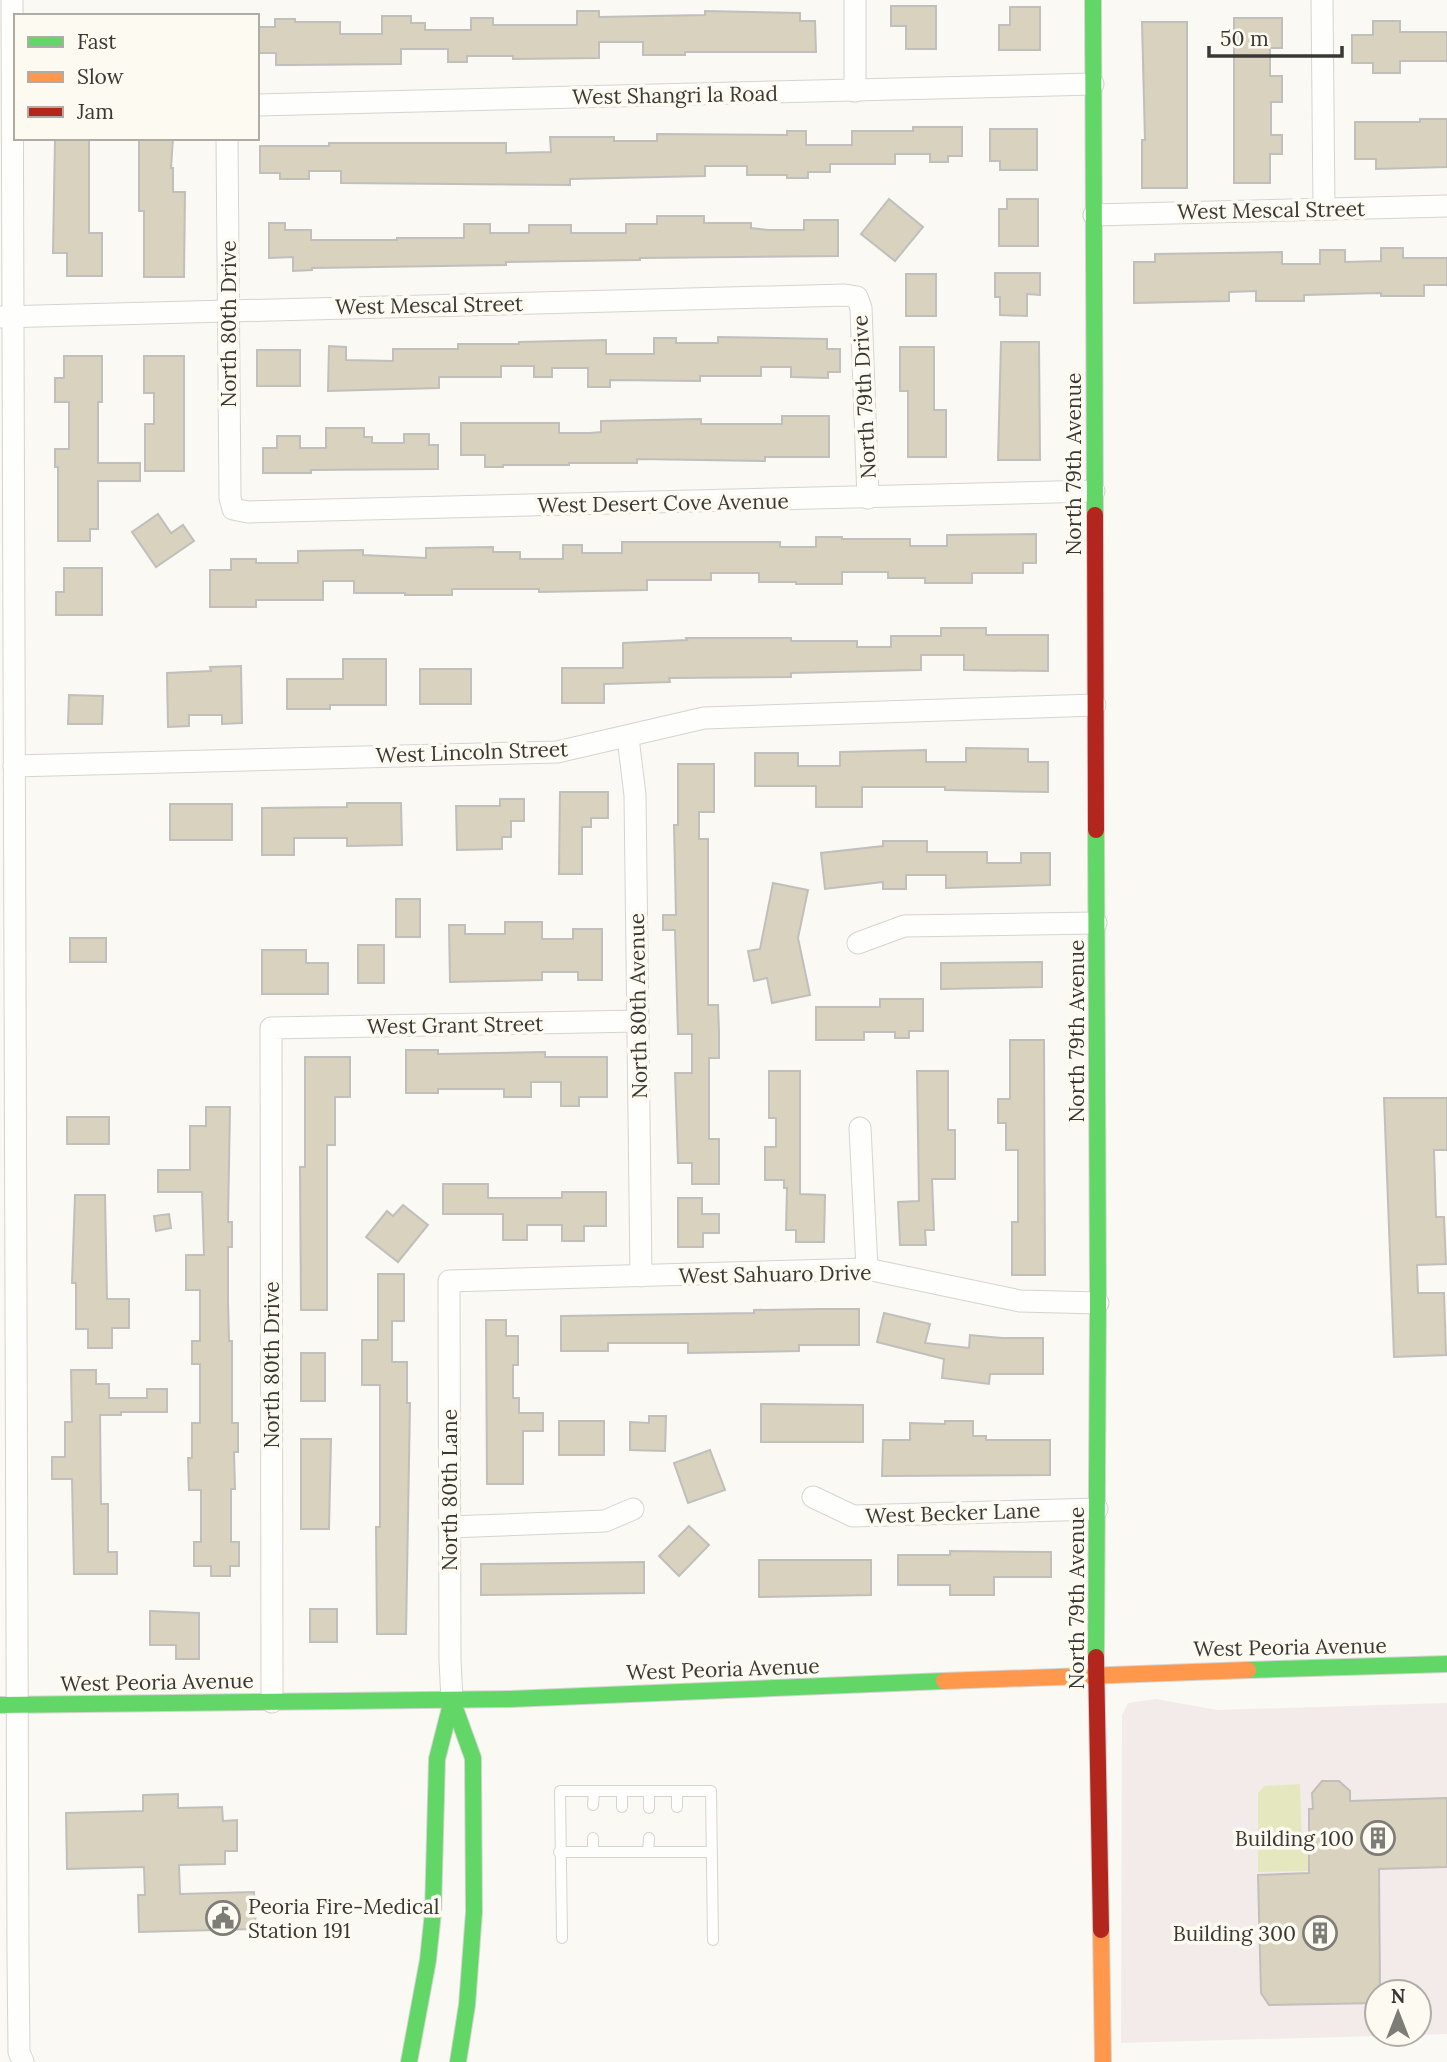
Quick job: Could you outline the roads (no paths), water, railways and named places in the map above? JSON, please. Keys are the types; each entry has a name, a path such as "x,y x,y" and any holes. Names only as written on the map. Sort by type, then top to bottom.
{"main road":[{"name":"North 79th Avenue","path":"1093,0 1098,1303 1096,1674 1102,2062"},
{"name":"West Peoria Avenue","path":"8,1705 452,1700 1096,1674 1447,1664"},
{"path":"409,2062 428,1961 433,1912 437,1759 452,1700"},
{"path":"452,1700 473,1758 474,1800 475,1884 472,1952 458,2062"}],"street":[{"path":"12,0 6,317 14,766 8,1705 19,2052 23,2062"},
{"path":"855,0 855,90"},
{"path":"1322,0 1324,209"},
{"name":"West Shangri la Road","path":"259,104 1093,84"},
{"name":"North 80th Drive","path":"227,140 230,498 233,509"},
{"name":"West Mescal Street","path":"1094,215 1447,206"},
{"name":"West Mescal Street","path":"6,317 845,295 857,298"},
{"name":"North 79th Drive","path":"857,298 861,308 868,498"},
{"name":"West Desert Cove Avenue","path":"233,509 248,512 1094,491"},
{"name":"West Lincoln Street","path":"14,766 557,752 704,719 1095,705"},
{"name":"North 80th Avenue","path":"628,738 635,795 641,1276"},
{"path":"858,943 904,926 1096,923"},
{"name":"West Grant Street","path":"271,1028 638,1021"},
{"name":"North 80th Drive","path":"271,1028 272,1702"},
{"path":"860,1128 867,1269"},
{"name":"West Sahuaro Drive","path":"449,1281 867,1269 1020,1301 1098,1303"},
{"name":"North 80th Lane","path":"449,1281 452,1700"},
{"name":"West Becker Lane","path":"813,1497 853,1516 1097,1509"},
{"path":"449,1527 605,1521 633,1509"}],"lane":[{"path":"562,1938 560,1791 711,1791 713,1940"},
{"path":"593,1805 594,1791"},
{"path":"622,1791 622,1807"},
{"path":"649,1791 649,1808"},
{"path":"677,1791 677,1807"},
{"path":"593,1838 593,1852"},
{"path":"648,1852 649,1838"},
{"path":"676,1838 676,1852"},
{"path":"622,1839 622,1852"},
{"path":"559,1852 711,1852"}],"place":[{"name":"Building 100","path":"1378,1838"},
{"name":"Peoria Fire-Medical Station 191","path":"223,1918"},
{"name":"Building 300","path":"1320,1933"}]}
